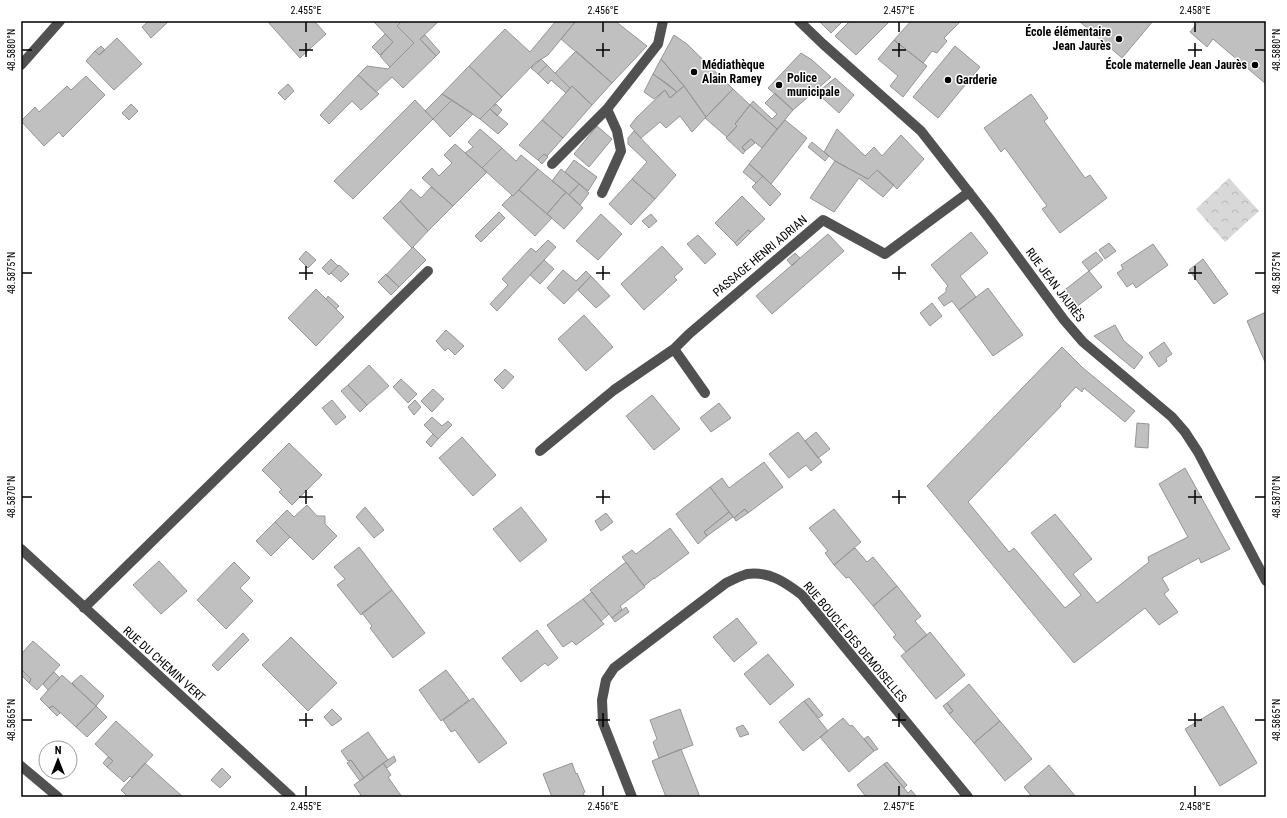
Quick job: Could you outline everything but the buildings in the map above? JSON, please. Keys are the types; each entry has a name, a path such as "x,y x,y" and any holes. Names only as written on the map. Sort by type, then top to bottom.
{"street":[{"path":"21,65 60,21"},
{"path":"552,164 607,109 658,44 663,21"},
{"name":"RUE JEAN JAURÈS","path":"799,21 822,44 921,131 969,192 1064,320 1083,342 1172,417 1185,432 1198,452 1266,581"},
{"path":"602,193 621,151 617,131 607,109"},
{"name":"PASSAGE HENRI ADRIAN","path":"540,451 614,390 674,349 689,334 823,220 885,254 969,192"},
{"path":"84,608 428,271"},
{"path":"674,349 706,393"},
{"name":"RUE DU CHEMIN VERT","path":"21,549 292,797"},
{"name":"RUE BOUCLE DES DEMOISELLES","path":"632,797 603,723 602,700 606,680 614,668 726,582 746,574 767,574 784,581 802,595 968,797"},
{"path":"21,766 58,797"}],"green space":[{"path":"1229,178 1259,211 1225,242 1196,209"}],"place":[{"name":"École élémentaire Jean Jaurès","path":"1119,39"},
{"name":"École maternelle Jean Jaurès","path":"1255,65"},
{"name":"Médiathèque Alain Ramey","path":"694,72"},
{"name":"Garderie","path":"948,80"},
{"name":"Police municipale","path":"779,85"}]}
